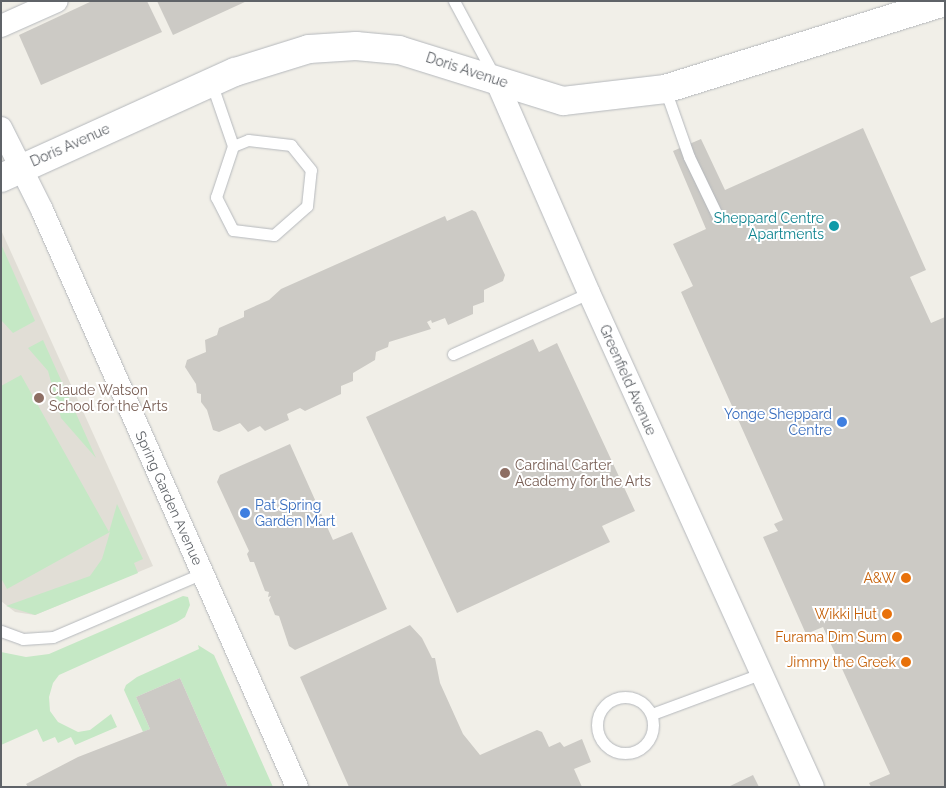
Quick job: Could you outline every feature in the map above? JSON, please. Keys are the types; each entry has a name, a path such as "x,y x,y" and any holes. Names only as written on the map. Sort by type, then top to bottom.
{"street":[{"path":"1,26 57,1"},
{"name":"Doris Avenue","path":"11,173 211,82 276,57 344,46 406,51 563,101 666,89 945,2"},
{"name":"Greenfield Avenue","path":"496,80 589,293 760,674 813,787"},
{"name":"Spring Garden Avenue","path":"1,128 11,173 203,573 297,787"}],"lane":[{"path":"454,1 496,80"},
{"path":"211,82 233,146 216,197 233,230 274,235 307,206 311,170 291,145 248,140 233,146"},
{"path":"666,89 690,157 718,218"},
{"path":"452,354 589,293"},
{"path":"1,631 23,639 52,637 203,573"},
{"path":"652,714 760,674"},
{"path":"626,696 642,701 652,714 654,730 646,745 633,754 616,753 602,744 596,729 599,712 610,700 626,696"}],"shaded area":[{"name":"Claude Watson School for the Arts","path":"1,230 153,566 35,615 15,612 1,601"}],"green space":[{"path":"1,244 35,321 13,333 1,320"},
{"path":"43,340 96,458 61,418 48,371 28,348"},
{"path":"21,375 109,532 117,504 143,559 134,563 138,573 35,615 6,606 90,576 102,559 110,532 7,589 1,578 1,386"},
{"path":"183,596 188,597 190,605 185,617 59,675 53,683 49,697 50,711 58,722 78,732 90,730 111,714 117,727 75,745 71,737 58,743 55,737 43,742 37,729 1,745 1,652 26,657 49,654"},
{"path":"198,645 214,655 273,787 228,787 180,678 136,697 150,729 143,732 124,690 126,685 137,677 199,649"}],"building":[{"path":"92,1 147,1 162,32 41,85 19,35"},
{"path":"157,1 247,1 173,35"},
{"name":"Yonge Sheppard Centre","path":"863,128 926,270 910,277 931,323 945,317 945,787 871,787 869,783 890,774 823,627 806,634 763,537 778,531 774,524 783,520 681,292 693,286 673,244 706,229 673,151 701,139 725,190"},
{"path":"472,210 476,212 505,275 503,281 484,290 484,302 473,306 473,314 448,325 445,318 432,323 431,320 427,322 431,329 389,342 388,347 376,352 375,360 353,373 353,381 341,386 341,394 305,411 300,408 287,414 289,420 265,431 260,426 248,432 240,423 219,432 213,430 207,410 201,402 201,394 197,393 196,384 185,367 187,360 206,352 205,340 217,335 219,328 244,317 244,311 269,300 281,289 445,216 447,221"},
{"name":"Cardinal Carter Academy for the Arts","path":"533,339 539,352 557,343 635,511 602,526 610,542 457,613 366,417"},
{"path":"290,444 333,540 352,532 387,609 295,650 289,646 279,616 275,615 269,600 271,596 268,597 269,592 265,591 254,562 250,562 247,554 249,551 217,482 220,475"},
{"path":"410,625 422,638 432,658 435,658 440,683 463,734 480,755 537,730 542,732 549,747 560,742 564,747 582,739 591,762 574,769 582,787 349,787 300,677"},
{"path":"180,678 228,787 28,787 26,784 78,757 150,729 136,697"},
{"path":"753,775 759,787 728,787"}],"place":[{"name":"Sheppard Centre Apartments","path":"834,226"},
{"name":"Claude Watson School for the Arts","path":"39,398"},
{"name":"Yonge Sheppard Centre","path":"842,422"},
{"name":"Cardinal Carter Academy for the Arts","path":"505,473"},
{"name":"Pat Spring Garden Mart","path":"245,513"},
{"name":"A&W","path":"906,578"},
{"name":"Wikki Hut","path":"887,614"},
{"name":"Furama Dim Sum","path":"897,637"},
{"name":"Jimmy the Greek","path":"906,662"}]}
